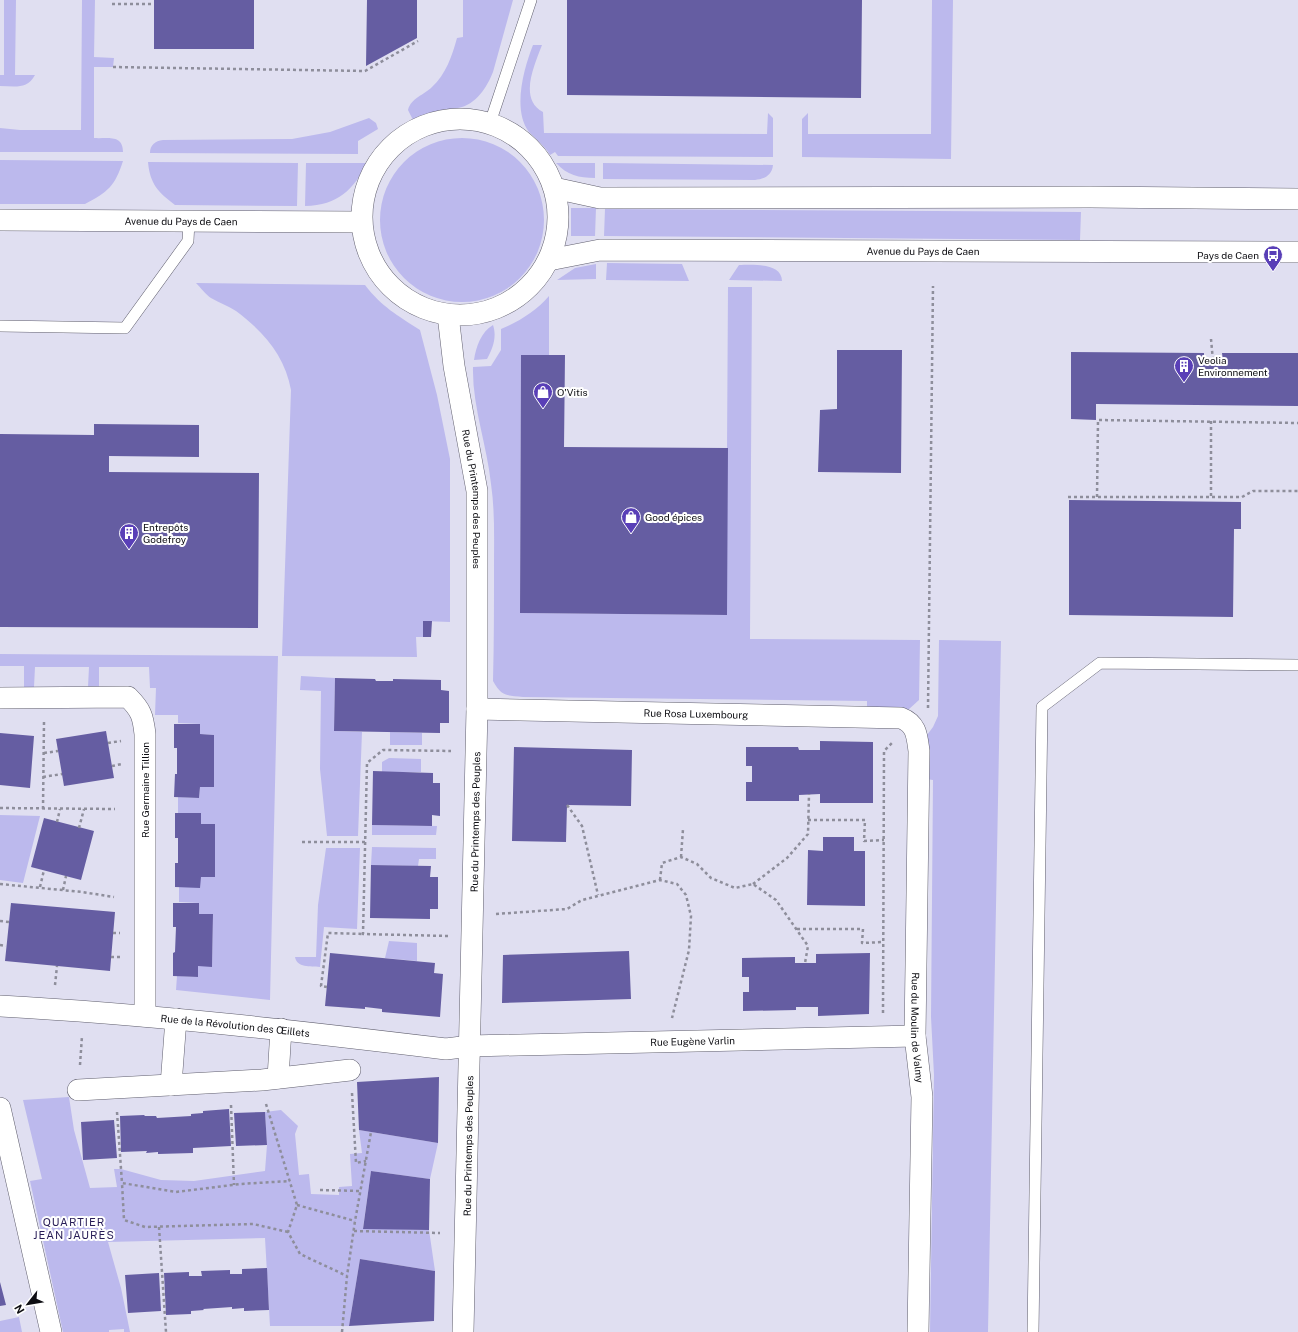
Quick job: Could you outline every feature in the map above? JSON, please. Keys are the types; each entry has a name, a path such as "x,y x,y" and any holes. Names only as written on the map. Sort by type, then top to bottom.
{"street":[{"path":"460,119 490,123 517,137 539,159 554,188 558,225 549,260 540,275 528,288 505,305 477,314 448,315 421,308 398,294 379,273 370,257 364,240 361,222 365,188 381,158 403,137 430,123 460,119"},
{"path":"554,188 600,198 1090,197 1298,200"},
{"name":"Avenue du Pays de Caen","path":"0,220 361,222"},
{"name":"Avenue du Pays de Caen","path":"549,260 600,250 1298,252"},
{"name":"Rue du Printemps des Peuples","path":"448,315 454,366 477,491 477,709 463,1332"},
{"name":"Rue Germaine Tillion","path":"0,698 128,698 136,706 143,718 145,734 145,1016"},
{"name":"Rue Rosa Luxembourg","path":"477,709 901,718 908,720 911,724"},
{"name":"Rue du Moulin de Valmy","path":"911,724 917,732 919,751 915,1036 922,1097 918,1332"},
{"name":"Rue de la Révolution des Œillets","path":"0,1006 145,1016 281,1029 446,1048 470,1046"},
{"path":"171,1085 176,1019"},
{"path":"270,1079 281,1029"},
{"name":"Rue Eugène Varlin","path":"470,1046 915,1036"},
{"path":"78,1090 230,1082 350,1070"},
{"path":"1,1117 51,1332"}],"lane":[{"path":"490,123 531,0"},
{"path":"0,326 125,328 188,241 189,221"},
{"path":"1033,1332 1042,707 1100,663 1298,665"}],"path":[{"path":"112,4 154,4"},
{"path":"114,67 365,71 418,41"},
{"path":"882,1037 884,751 928,709 933,286"},
{"path":"1211,339 1213,361"},
{"path":"1097,497 1098,420 1298,422"},
{"path":"1211,422 1211,497"},
{"path":"1068,497 1242,497 1253,491 1298,490"},
{"path":"43,809 44,698"},
{"path":"363,934 367,763 383,750 445,750 476,753"},
{"path":"44,753 58,751"},
{"path":"44,777 62,774"},
{"path":"660,880 662,863 681,857 697,864 712,878 735,888 753,884 787,858 808,834 809,794"},
{"path":"567,805 582,826 598,895"},
{"path":"0,808 116,809"},
{"path":"57,822 60,809"},
{"path":"79,828 84,809"},
{"path":"808,820 865,820 864,840 884,840"},
{"path":"681,857 683,829"},
{"path":"302,842 365,842"},
{"path":"40,888 44,870"},
{"path":"63,890 66,876"},
{"path":"496,914 567,910 582,900 660,880 677,884 686,894 691,916 689,950 670,1024"},
{"path":"0,884 114,897"},
{"path":"753,884 776,900 797,929 808,946 806,963"},
{"path":"0,921 8,922"},
{"path":"797,929 863,930 862,943 883,942"},
{"path":"327,987 321,986 328,933 449,936"},
{"path":"0,945 6,946"},
{"path":"55,986 57,966"},
{"path":"78,1090 83,1031"},
{"path":"350,1070 356,1162 366,1161"},
{"path":"270,1079 261,1088 297,1205 288,1232 300,1254 347,1276"},
{"path":"230,1082 234,1185"},
{"path":"114,1088 124,1220 145,1227 253,1224 288,1232"},
{"path":"342,1332 347,1276 371,1132"},
{"path":"122,1183 176,1192 234,1185 290,1181"},
{"path":"320,1190 361,1191"},
{"path":"297,1205 355,1221"},
{"path":"159,1227 166,1332"},
{"path":"354,1231 441,1233"}],"shaded area":[{"path":"4,0 16,0 15,75 35,75 28,83 20,86 0,86 0,75 4,75"},
{"path":"82,0 95,0 94,57 114,58 113,67 94,67 94,138 109,138 117,140 122,146 123,152 0,152 0,128 20,130 81,130"},
{"path":"463,0 513,0 493,72 488,84 470,103 458,108 431,113 414,122 408,110 412,102 429,90 437,82 448,64 457,38 463,37"},
{"path":"932,0 953,0 951,159 802,157 802,119 808,113 808,134 931,134"},
{"path":"533,45 542,45 530,81 530,90 531,99 535,106 543,112 544,133 767,134 768,113 773,118 773,157 558,156 555,152 550,155 529,132 524,123 521,112 520,101 523,77"},
{"path":"369,118 376,123 378,129 358,141 358,154 150,153 154,144 163,140 292,139 330,132"},
{"path":"454,138 470,138 493,144 508,152 520,162 530,174 541,196 544,220 541,244 530,266 520,278 508,288 486,299 470,302 454,302 438,299 416,288 404,278 394,266 383,244 380,228 380,212 383,196 394,174 404,162 416,152 438,141"},
{"path":"0,160 123,161 117,177 110,187 100,196 85,204 0,204"},
{"path":"148,162 298,163 297,206 175,205 156,187 149,170"},
{"path":"306,163 368,163 350,188 336,199 327,203 305,206"},
{"path":"556,163 595,163 595,178 574,175 564,170"},
{"path":"603,163 773,165 770,174 762,179 755,180 603,179"},
{"path":"571,208 596,208 595,236 571,236"},
{"path":"605,209 1081,212 1080,240 604,236"},
{"path":"607,263 682,264 689,281 606,280"},
{"path":"596,264 596,279 557,280 575,268"},
{"path":"739,265 758,265 772,268 777,270 781,275 782,281 729,280"},
{"path":"196,283 365,285 384,305 420,330 437,395 450,459 450,622 423,621 423,637 416,637 417,657 282,656 291,390 284,366 264,336 256,327 236,311 209,297"},
{"path":"728,287 752,287 750,639 920,640 919,700 908,710 867,708 867,701 523,697 502,693 493,681 493,504 489,469 477,411 473,382 473,367 491,366 501,350 501,329 515,323 527,315 549,296 549,355 521,356 520,613 726,615"},
{"path":"493,325 495,334 494,342 487,359 474,360 476,350 482,336"},
{"path":"939,640 1001,641 988,1332 930,1332 934,1075 931,1017 933,780 926,779 927,735 938,716"},
{"path":"0,654 278,656 270,1000 176,990 177,976 198,977 198,966 212,966 213,914 199,914 199,903 179,902 179,887 201,824 201,814 178,813 178,797 199,798 200,787 214,787 214,735 200,734 200,724 178,723 178,715 155,715 156,688 150,688 149,667 99,667 99,687 88,687 89,667 35,667 34,687 24,687 24,666 0,666"},
{"path":"301,676 335,678 334,731 362,732 358,836 327,836 320,769 321,691 300,690"},
{"path":"390,732 422,733 422,745 390,745"},
{"path":"389,758 421,759 421,772 382,772 382,762"},
{"path":"0,815 40,816 23,883 0,880"},
{"path":"372,825 437,826 436,835 372,835"},
{"path":"372,847 436,848 436,859 419,859 418,866 371,865"},
{"path":"326,848 360,848 357,929 324,927 320,967 304,966 296,961 295,957 316,957 318,905"},
{"path":"389,941 417,943 417,961 385,958"},
{"path":"69,1097 74,1130 90,1188 117,1187 114,1169 121,1169 161,1180 194,1181 265,1171 267,1145 265,1112 281,1110 298,1126 295,1134 299,1175 309,1174 311,1194 339,1195 339,1187 352,1186 350,1154 362,1153 359,1130 438,1143 430,1179 371,1171 363,1228 429,1230 435,1271 360,1259 349,1326 270,1326 265,1238 108,1242 121,1288 130,1332 124,1332 124,1329 109,1330 109,1332 63,1332 30,1181 42,1179 23,1100"},
{"path":"19,1317 22,1332 0,1332 0,1321"}],"building":[{"path":"154,0 254,0 254,49 154,49"},
{"path":"367,0 417,0 417,38 366,66"},
{"path":"567,0 862,0 861,98 567,95"},
{"path":"837,350 902,350 901,473 818,472 820,410 837,409"},
{"name":"Veolia Environnement","path":"1071,352 1204,353 1204,361 1223,361 1222,353 1298,353 1298,406 1096,404 1096,420 1071,419"},
{"path":"521,355 565,355 564,447 728,448 727,615 520,613"},
{"name":"Entrepôts Godefroy","path":"94,424 199,425 199,457 109,456 109,472 259,473 258,628 0,627 0,434 94,435"},
{"path":"1069,500 1241,502 1241,529 1234,529 1233,617 1069,615"},
{"path":"423,621 432,621 431,637 423,637"},
{"path":"335,678 375,679 376,681 393,681 393,679 441,680 441,690 449,691 449,723 440,723 440,733 334,731"},
{"path":"174,724 200,724 200,734 214,735 214,787 200,787 199,798 174,797 175,774 177,774 177,748 174,748"},
{"path":"106,731 114,778 64,786 56,739"},
{"path":"0,733 34,736 30,788 0,785"},
{"path":"820,741 873,742 873,803 820,803 820,794 799,795 799,801 746,801 746,782 752,782 752,766 746,766 746,747 798,747 799,750 820,750"},
{"path":"514,747 632,750 631,806 567,805 566,842 512,841"},
{"path":"373,771 433,773 433,783 440,783 440,816 432,815 432,826 372,825"},
{"path":"175,813 201,813 201,824 215,824 215,877 201,877 200,888 175,887 175,863 178,863 178,838 175,838"},
{"path":"44,818 94,831 81,880 31,867"},
{"path":"823,837 854,837 854,851 865,851 865,906 807,905 808,850 823,851"},
{"path":"371,865 431,866 430,877 438,877 438,909 430,909 430,919 370,918"},
{"path":"11,903 115,912 110,971 5,961"},
{"path":"173,903 199,903 199,914 213,914 212,967 198,966 198,977 173,976 173,953 175,952 176,927 173,927"},
{"path":"629,951 631,999 502,1003 503,955"},
{"path":"330,953 435,963 434,973 443,974 440,1017 382,1012 382,1009 365,1007 365,1009 325,1006"},
{"path":"870,953 869,1014 818,1016 818,1007 796,1007 796,1010 743,1011 743,992 749,992 749,977 742,977 742,958 795,957 795,963 816,963 816,954"},
{"path":"439,1077 438,1143 359,1130 357,1082"},
{"path":"229,1109 231,1146 193,1148 193,1153 158,1154 158,1152 146,1153 147,1151 121,1152 120,1116 144,1115 156,1116 157,1118 191,1116 191,1114 203,1113 203,1111"},
{"path":"265,1112 267,1145 236,1146 234,1113"},
{"path":"114,1120 117,1158 83,1160 81,1122"},
{"path":"371,1171 430,1179 429,1230 363,1229"},
{"path":"360,1259 435,1271 434,1321 349,1326"},
{"path":"267,1268 269,1310 244,1311 244,1308 232,1309 232,1307 191,1311 191,1314 166,1315 164,1273 189,1272 189,1276 202,1276 201,1271 230,1270 230,1274 242,1274 242,1269"},
{"path":"159,1273 161,1311 128,1313 125,1275"},
{"path":"0,1282 6,1305 0,1306"}],"place":[{"name":"Pays de Caen","path":"1273,272"},
{"name":"Veolia Environnement","path":"1184,383"},
{"name":"O'Vitis","path":"543,409"},
{"name":"Good épices","path":"631,534"},
{"name":"Entrepôts Godefroy","path":"129,550"}],"district":[{"name":"QUARTIER JEAN JAURÈS","path":"74,1228"}]}
